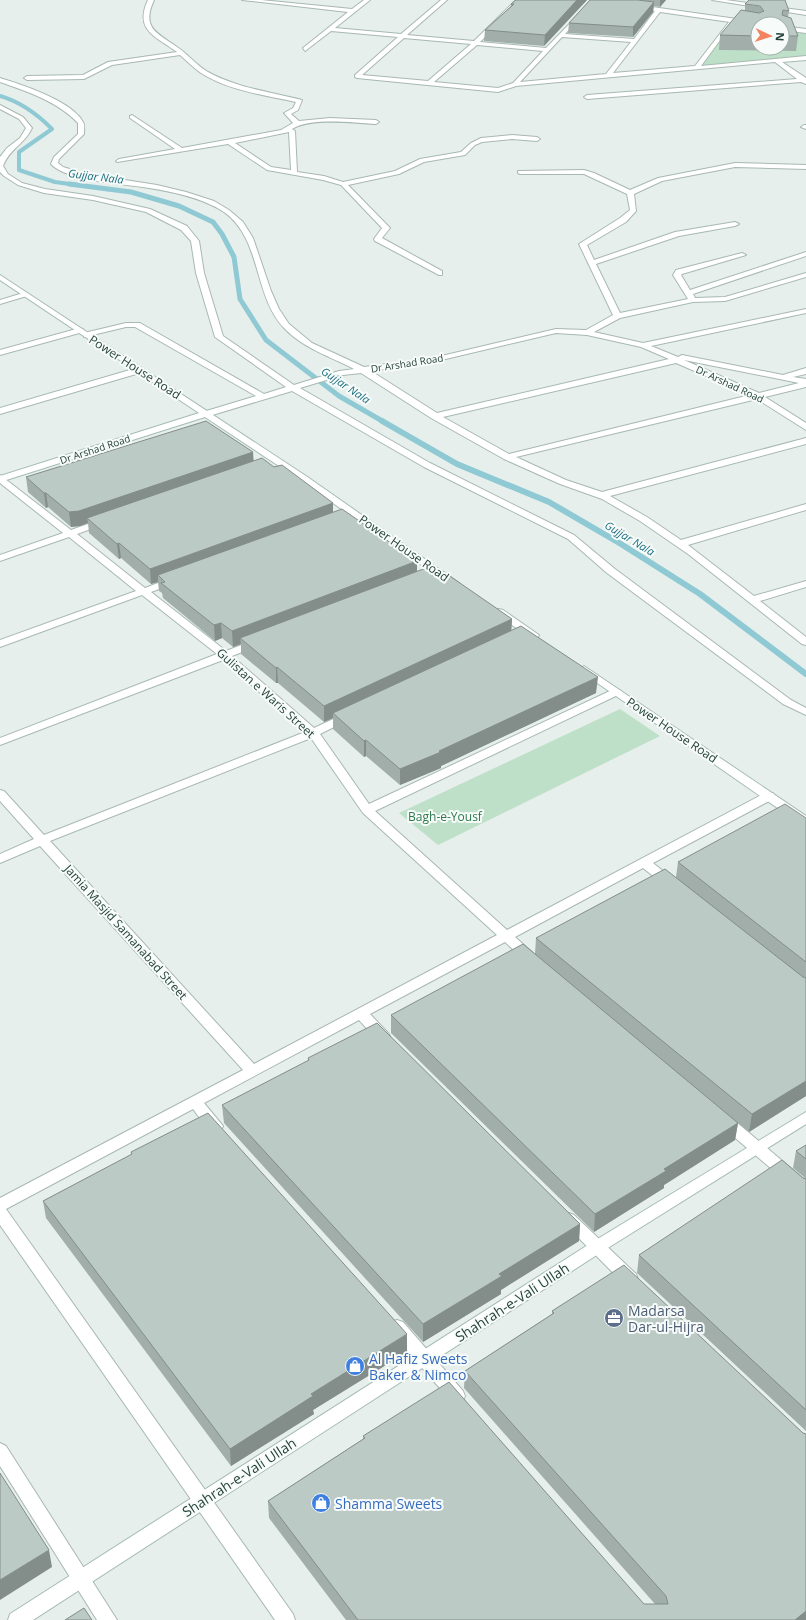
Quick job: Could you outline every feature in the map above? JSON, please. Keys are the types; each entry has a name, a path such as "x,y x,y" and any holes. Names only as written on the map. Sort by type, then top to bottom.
{"street":[{"path":"151,0 145,10 145,24 154,35 181,53 208,75 238,85 300,101 296,109 287,113 297,123"},
{"path":"245,0 353,10"},
{"path":"293,5 299,0"},
{"path":"305,49 367,0"},
{"path":"444,0 357,76 498,90 515,84 806,58"},
{"path":"429,83 475,44 519,0"},
{"path":"715,0 806,14"},
{"path":"632,6 750,23"},
{"path":"608,76 659,10"},
{"path":"515,84 584,11"},
{"path":"696,69 731,21"},
{"path":"330,29 546,50"},
{"path":"790,29 806,31"},
{"path":"560,35 635,41"},
{"path":"27,78 84,77 110,63 181,53"},
{"path":"777,61 805,81"},
{"path":"0,80 36,93 68,109 82,123 81,134 56,158 54,164 58,169 74,174 158,188 194,197 227,210 243,225 252,240 264,287 272,305 288,330 316,348 363,370 434,416 507,457 563,482 603,495 622,506 679,544 806,642"},
{"path":"587,97 805,81"},
{"path":"0,107 21,118 29,128 25,139 3,155 0,166 6,175 20,184 44,191 93,198 148,210 184,228 196,241 200,273 219,337 291,387 427,465 571,537 623,580 787,702 806,712"},
{"path":"132,117 182,150"},
{"path":"119,161 283,132 297,123 330,120 376,122"},
{"path":"288,129 292,131 294,173"},
{"path":"342,184 397,173 422,160 463,154 473,144 481,140 512,137 536,139"},
{"path":"6,144 25,139"},
{"path":"228,141 269,169 324,178 342,184 386,228 378,239 439,273"},
{"path":"630,193 660,179 735,165 806,167"},
{"path":"520,172 584,172 592,174 630,193"},
{"path":"618,316 583,244 624,220 634,210 630,193"},
{"path":"591,263 678,234 735,224"},
{"path":"688,293 806,254"},
{"path":"693,300 677,275 679,272 742,255"},
{"path":"587,333 618,316 693,300 725,299 806,275"},
{"name":"Power House Road","path":"0,278 280,462 464,590"},
{"path":"0,302 26,295"},
{"path":"643,345 806,311"},
{"path":"0,353 83,332 126,325 137,325 262,396"},
{"name":"Dr Arshad Road","path":"0,479 291,387 363,370 433,360 556,331 587,333 643,345 757,395 806,427"},
{"path":"658,352 806,383"},
{"path":"434,416 677,360"},
{"path":"0,411 140,370"},
{"path":"783,377 806,371"},
{"path":"507,457 806,383"},
{"path":"603,495 806,441"},
{"path":"264,467 280,462"},
{"name":"Gulistan e Waris Street","path":"0,479 224,655 313,732 367,810 504,937 540,967"},
{"path":"679,544 806,507"},
{"path":"341,519 356,514"},
{"path":"0,558 114,518"},
{"path":"424,578 438,573"},
{"path":"0,644 187,576"},
{"path":"752,600 806,584"},
{"path":"490,607 541,640"},
{"path":"515,639 529,632"},
{"path":"0,742 268,638"},
{"name":"Power House Road","path":"572,662 806,822"},
{"path":"367,810 616,692"},
{"path":"0,860 42,840 313,732 356,712"},
{"name":"Jamia Masjid Samanabad Street","path":"0,794 252,1071"},
{"path":"0,1204 769,796"},
{"path":"644,862 682,892"},
{"path":"360,1013 394,1047"},
{"path":"194,1101 226,1136"},
{"path":"715,1113 806,1190"},
{"name":"Shahrah-e-Vali Ullah","path":"17,1620 597,1248 806,1117"},
{"path":"558,1208 597,1248 644,1291"},
{"path":"0,1213 201,1502 286,1620"},
{"path":"388,1317 466,1406"},
{"path":"0,1451 108,1620"}],"green space":[{"path":"731,21 750,40 750,56 790,56 790,29 806,31 806,58 696,69"},
{"name":"Bagh-e-Yousf","path":"620,709 660,736 438,845 399,813"}],"building":[{"path":"516,0 577,0 545,35 485,30 514,4 511,4"},
{"path":"590,0 638,0 654,2 633,27 569,23"},
{"path":"749,0 785,0 789,11 783,10 782,15 785,16 750,16 750,36 720,35 741,10 759,13 764,11 760,6 745,4"},
{"path":"790,18 791,18 798,36 790,36"},
{"path":"206,421 253,452 79,511 69,512 26,477"},
{"path":"262,458 274,467 282,465 333,503 150,569 119,543 117,544 87,518"},
{"path":"342,509 417,561 232,631 221,623 214,625 161,583 165,582 158,575"},
{"path":"426,568 437,575 444,572 512,619 324,706 240,638"},
{"path":"521,626 598,677 439,751 441,752 400,769 366,740 364,741 333,713"},
{"path":"785,804 806,818 806,962 678,862"},
{"path":"665,869 806,978 806,1081 752,1114 536,938"},
{"path":"523,944 738,1123 664,1169 666,1171 595,1214 391,1015"},
{"path":"377,1023 580,1224 499,1274 502,1276 423,1324 222,1105 309,1060 308,1058"},
{"path":"208,1113 407,1334 311,1394 313,1396 230,1449 43,1201 132,1154 131,1152"},
{"path":"806,1145 806,1159 796,1151"},
{"path":"782,1160 806,1179 806,1410 639,1255"},
{"path":"624,1265 803,1433 806,1434 806,1611 795,1620 358,1620 268,1501 365,1438 363,1436 449,1382 644,1604 668,1604 666,1596 465,1371 554,1313 552,1311"},
{"path":"0,1473 49,1550 0,1580"},
{"path":"84,1608 92,1620 65,1620"}],"waterway":[{"name":"Gujjar Nala","path":"0,96 28,109 52,129 19,152 19,170 55,182 77,185"},
{"name":"Gujjar Nala","path":"69,184 131,192 179,206 213,222 222,234 234,257 240,299 266,340 339,396 384,422"},
{"name":"Gujjar Nala","path":"382,421 457,464 549,502 621,544 700,594 806,674"}],"place":[{"name":"Madarsa Dar-ul-Hijra","path":"614,1318"},
{"name":"Al Hafiz Sweets Baker & Nimco","path":"355,1366"},
{"name":"Shamma Sweets","path":"321,1503"}]}
